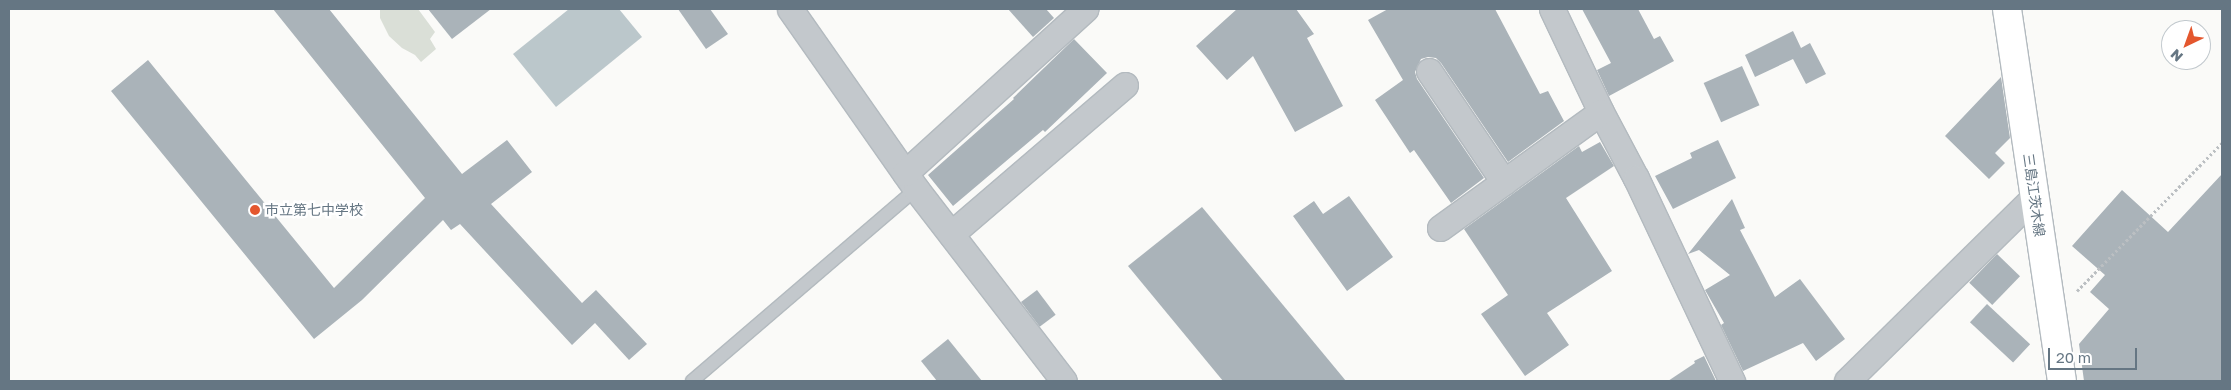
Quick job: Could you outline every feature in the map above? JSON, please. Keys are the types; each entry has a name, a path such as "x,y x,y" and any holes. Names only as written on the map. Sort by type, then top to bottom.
{"main road":[{"name":"三島江茨木線","path":"2007,9 2062,381"}],"street":[{"path":"790,9 911,181 1064,381"},
{"path":"911,181 1085,9"},
{"path":"1552,9 1601,112 1636,178 1732,381"},
{"path":"1429,71 1504,182"},
{"path":"951,234 1125,85"},
{"path":"1440,228 1601,112"},
{"path":"1847,381 2035,196"}],"lane":[{"path":"692,381 911,181"}],"path":[{"path":"2052,316 2222,143"}],"shaded area":[{"path":"380,9 418,9 435,32 430,39 436,49 421,62 415,55 402,48 389,36 380,18"},
{"path":"569,9 619,9 642,37 556,107 513,54"}],"building":[{"path":"273,9 329,9 462,174 507,140 532,172 491,204 582,303 596,290 647,344 629,360 595,323 572,345 460,224 451,230 443,220 362,300 314,339 111,91 148,60 334,288 425,198"},
{"path":"428,9 491,9 452,39"},
{"path":"678,9 710,9 728,34 706,49"},
{"path":"1008,9 1046,9 1054,18 1033,37"},
{"path":"1237,9 1296,9 1314,34 1307,38 1343,106 1295,132 1253,56 1227,80 1196,46"},
{"path":"1388,9 1495,9 1540,94 1548,91 1564,121 1508,162 1441,63 1436,58 1428,57 1421,59 1415,72 1417,79 1484,178 1451,203 1414,150 1410,153 1375,100 1403,80 1368,20"},
{"path":"1582,9 1638,9 1654,39 1660,36 1674,61 1609,96 1597,70 1611,63"},
{"path":"1793,31 1801,48 1810,43 1826,74 1806,84 1793,59 1755,77 1745,55"},
{"path":"1074,39 1107,73 1045,132 1043,130 953,206 928,175 1014,99"},
{"path":"1742,66 1759,105 1721,122 1704,83"},
{"path":"2001,77 2010,138 1995,153 2005,163 1989,179 1945,136"},
{"path":"1718,140 1736,178 1673,209 1655,176 1692,158 1690,153"},
{"path":"1600,142 1614,166 1566,198 1612,271 1547,313 1569,345 1525,376 1481,314 1508,295 1464,229 1579,146 1582,152"},
{"path":"2222,174 2222,381 2084,381 2079,344 2109,309 2090,292 2105,275 2072,246 2122,190 2168,232"},
{"path":"1349,196 1393,257 1347,291 1293,216 1314,201 1323,214"},
{"path":"1732,199 1745,228 1740,230 1775,297 1800,279 1845,339 1816,361 1803,343 1743,371 1721,325 1724,323 1705,290 1730,275 1699,250 1688,254"},
{"path":"1202,207 1346,381 1223,381 1128,266"},
{"path":"1997,254 2020,276 1992,305 1969,283"},
{"path":"1037,290 1056,315 1040,327 1021,302"},
{"path":"1987,304 2030,344 2013,363 1970,322"},
{"path":"948,339 982,381 937,381 921,361"},
{"path":"1704,356 1716,381 1668,381 1695,363 1694,361"}],"place":[{"name":"市立第七中学校","path":"255,210"}]}
